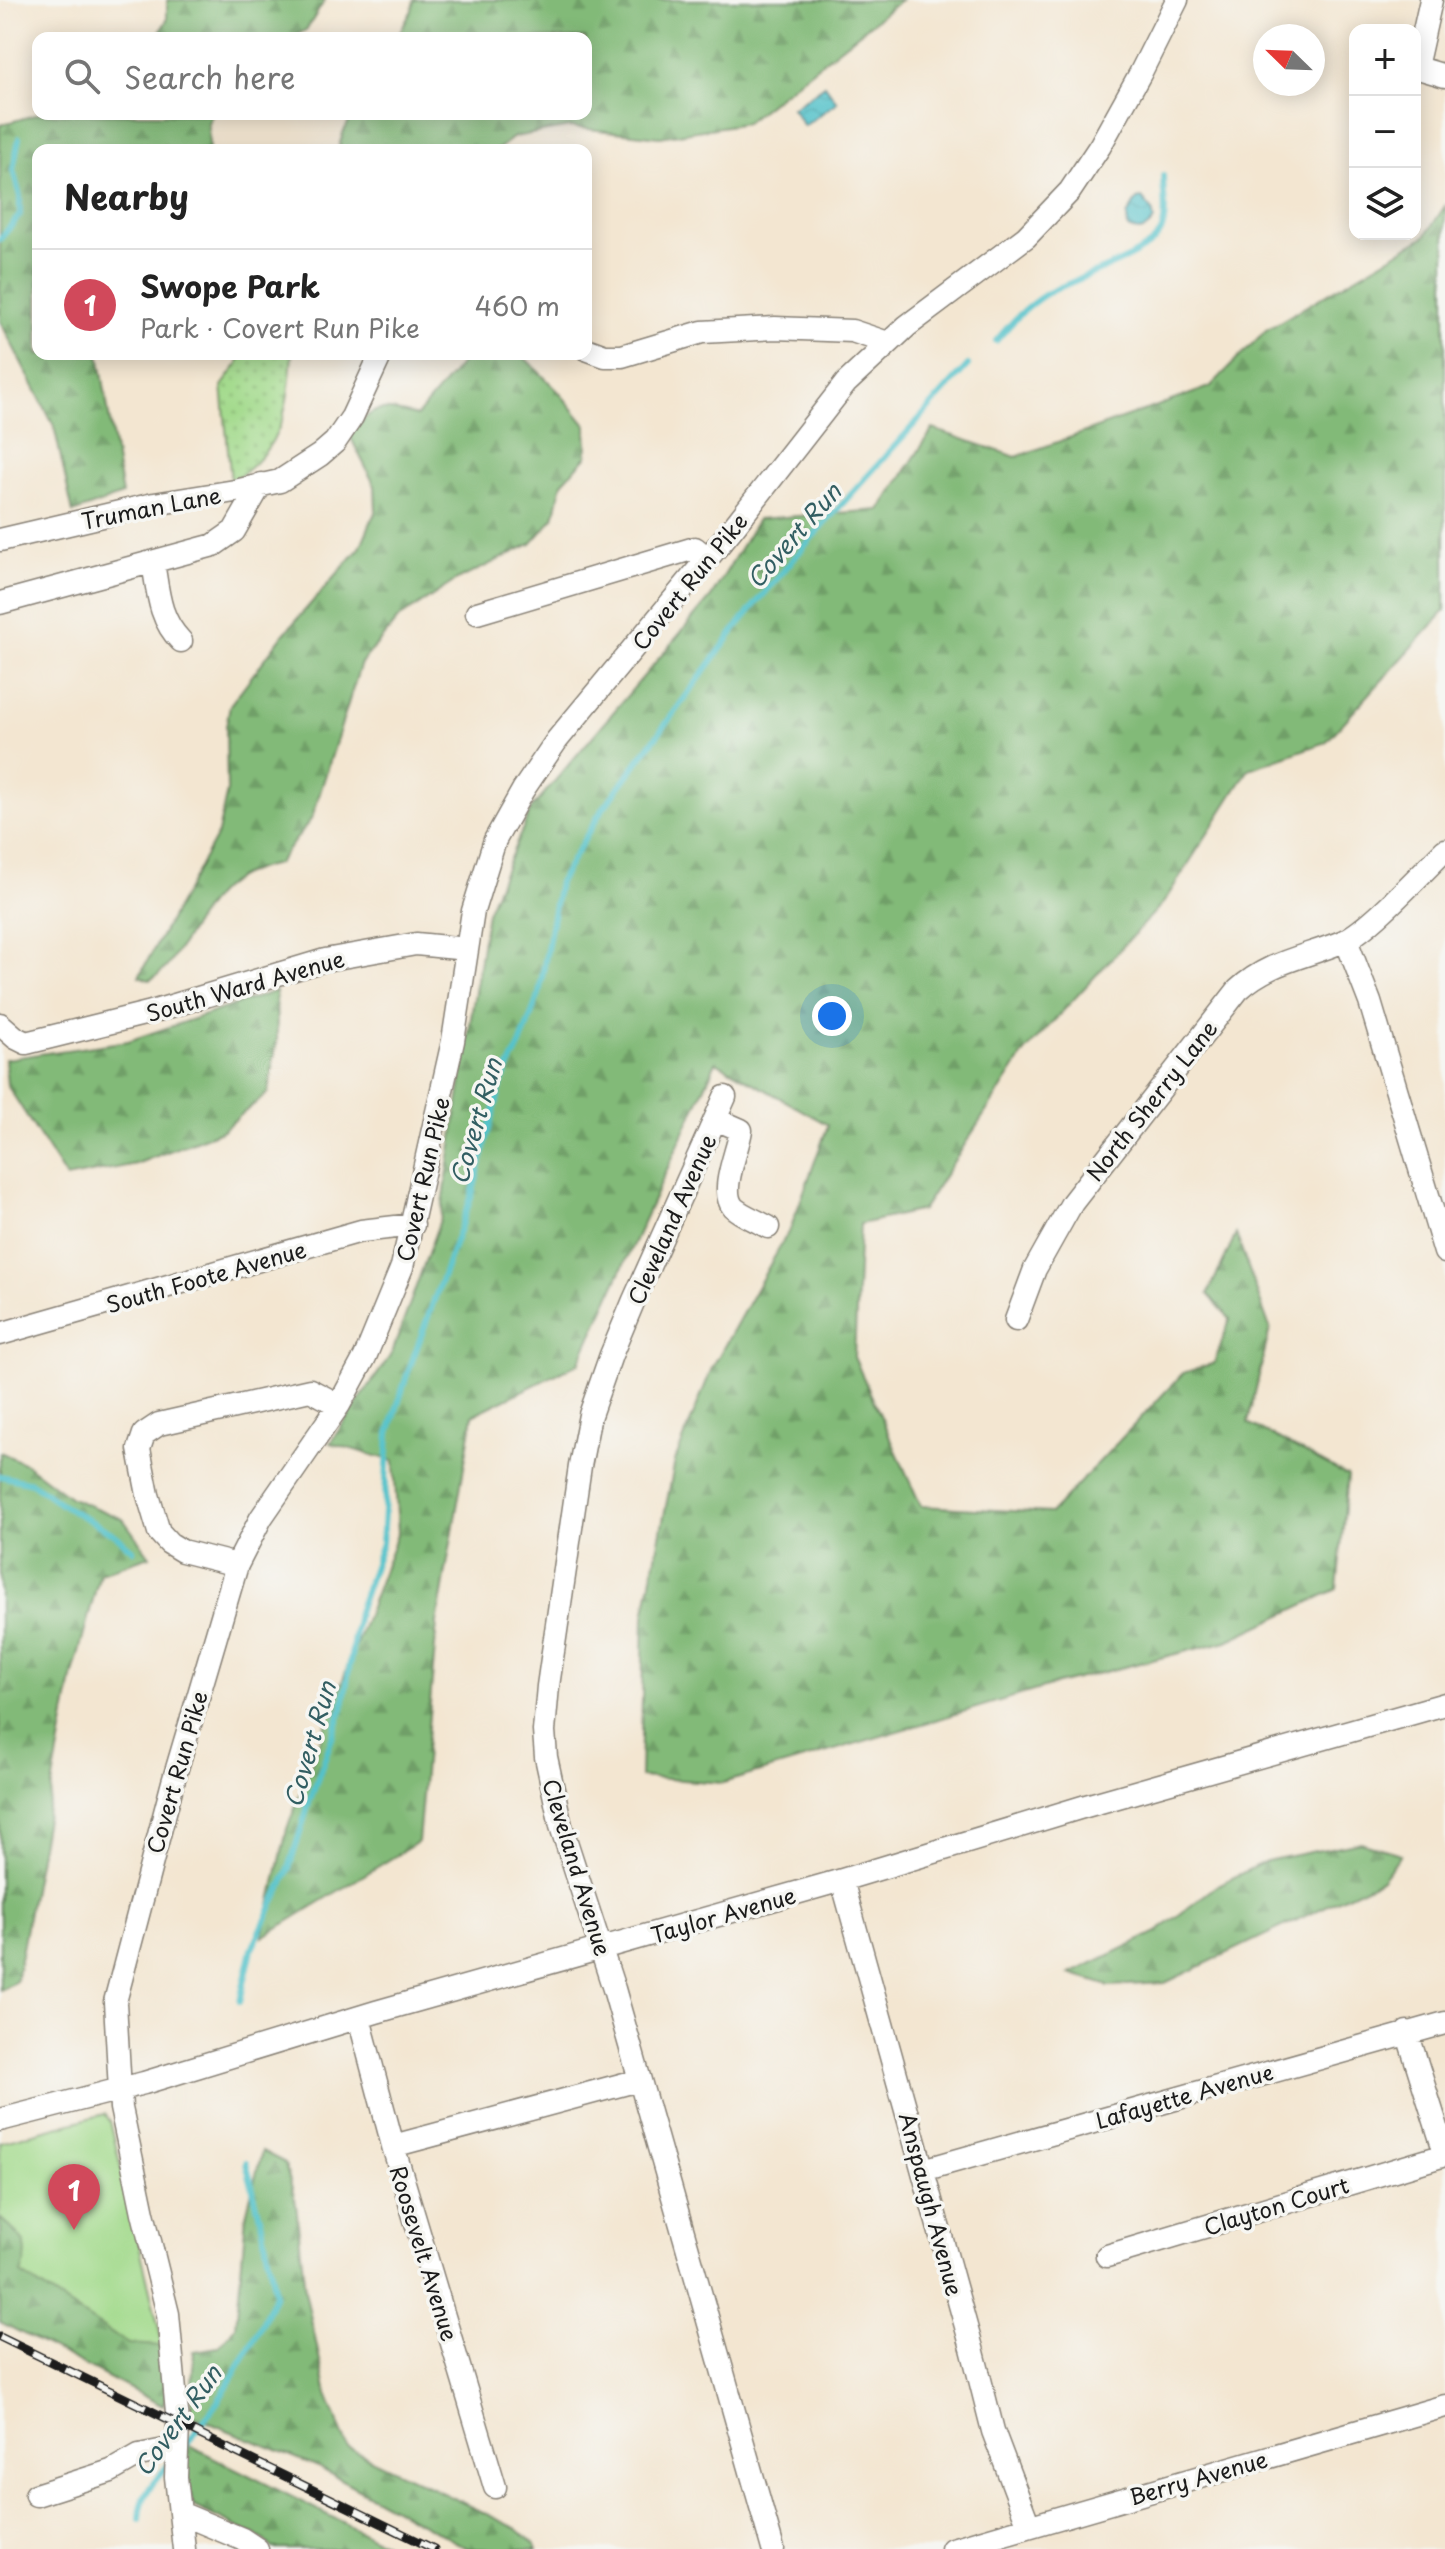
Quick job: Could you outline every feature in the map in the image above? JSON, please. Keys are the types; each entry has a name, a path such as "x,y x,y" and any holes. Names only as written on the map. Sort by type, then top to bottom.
{"street":[{"name":"Covert Run Pike","path":"184,2549 176,2477 178,2424 168,2314 135,2181 119,2089 113,2011 180,1756 237,1565 261,1518 339,1405 365,1357 402,1267 453,1041 473,911 493,845 523,790 557,740 695,548 846,383 888,343 1026,237 1070,191 1124,104 1177,0"},
{"path":"1421,45 1431,0"},
{"path":"1421,69 1445,76"},
{"path":"592,351 605,356 622,356 702,332 775,328 852,331 888,343"},
{"name":"Truman Lane","path":"0,540 154,504 280,481 335,442 352,417 378,360"},
{"path":"0,603 214,545 234,531 261,484"},
{"path":"477,613 695,548"},
{"path":"153,562 160,609 170,630 181,641"},
{"name":"North Sherry Lane","path":"1016,1320 1035,1269 1072,1203 1238,990 1266,969 1346,940 1377,916 1445,850"},
{"path":"1346,940 1370,1002 1445,1252"},
{"name":"South Ward Avenue","path":"0,1024 26,1043 148,1013 325,960 416,944 467,949"},
{"name":"Cleveland Avenue","path":"725,1097 611,1355 590,1415 580,1466 544,1731 546,1757 561,1826 601,1949 773,2549"},
{"path":"716,1119 741,1130 727,1195 734,1208 768,1227"},
{"name":"South Foote Avenue","path":"0,1334 361,1231 413,1225"},
{"path":"237,1565 182,1551 159,1532 139,1449 144,1434 159,1424 310,1390 339,1405"},
{"name":"Taylor Avenue","path":"0,2120 119,2089 1445,1704"},
{"name":"Anspaugh Avenue","path":"842,1880 993,2431 1029,2526"},
{"name":"Roosevelt Avenue","path":"359,2018 393,2146 495,2487"},
{"name":"Lafayette Avenue","path":"923,2170 1445,2023"},
{"path":"1407,2032 1445,2154"},
{"path":"393,2146 639,2080"},
{"name":"Clayton Court","path":"1107,2256 1445,2154"},
{"name":"Berry Avenue","path":"952,2549 1445,2406"},
{"path":"36,2495 111,2471 139,2455 175,2448"},
{"path":"180,2513 242,2539 257,2549"}],"green space":[{"path":"167,0 325,0 302,32 160,32 167,20"},
{"path":"414,0 901,0 745,123 660,137 570,127 514,137 505,144 340,144 350,120 592,120 592,32 400,32"},
{"path":"32,116 32,120 210,120 209,144 32,144 32,360 100,360 122,495 73,513 54,426 0,321 0,125"},
{"path":"1445,206 1445,611 1326,742 1249,769 1164,902 1025,1052 922,1210 860,1224 854,1357 921,1506 1051,1513 1183,1373 1214,1363 1230,1319 1208,1294 1236,1234 1270,1328 1248,1423 1348,1476 1337,1589 1227,1641 1057,1684 723,1783 640,1777 644,1616 675,1461 712,1368 791,1227 828,1125 716,1062 579,1363 473,1415 437,1623 418,1842 263,1937 287,1829 398,1532 394,1461 330,1443 392,1353 441,1217 487,912 531,809 711,597 758,519 880,510 933,429 1016,457 1210,387 1266,330 1425,236"},
{"path":"239,360 291,360 280,427 262,456 231,482 222,386"},
{"path":"464,360 527,360 586,425 587,456 562,483 554,518 531,544 455,581 399,618 361,663 312,818 277,864 243,875 219,892 164,969 149,980 139,976 218,833 227,791 226,726 230,705 283,635 360,548 376,510 375,486 350,436 365,418 378,410 417,416"},
{"path":"276,991 277,1039 268,1093 221,1131 136,1164 66,1178 7,1085 5,1059 128,1041"},
{"path":"0,1452 26,1464 71,1498 123,1519 150,1556 100,1573 72,1678 16,1981 0,1990"},
{"path":"1360,1842 1401,1854 1381,1880 1165,1983 1109,1986 1070,1974 1157,1932 1216,1886 1266,1861"},
{"path":"105,2114 110,2121 163,2346 128,2344 21,2274 26,2255 23,2242 0,2218 0,2142"},
{"path":"262,2151 285,2163 296,2204 305,2291 327,2394 348,2448 516,2528 537,2549 469,2549 316,2466 190,2415 194,2351 218,2347 236,2326 246,2215"},
{"path":"0,2218 26,2243 28,2256 163,2346 168,2388 163,2406 0,2322"},
{"path":"185,2443 395,2549 272,2549 263,2539 193,2506 185,2464"}],"water":[{"path":"825,85 837,102 804,126 792,108"},
{"path":"1142,198 1152,210 1154,220 1143,230 1136,231 1128,228 1127,216 1137,199"}],"waterway":[{"path":"0,239 20,215 20,196 13,170 19,138"},
{"name":"Covert Run","path":"996,341 1019,315 1046,294 1126,259 1154,241 1161,232 1164,219 1163,176"},
{"name":"Covert Run","path":"240,2001 252,1949 288,1872 343,1707 358,1612 382,1543 389,1433 472,1195 502,1081 520,1045 539,994 559,882 600,813 743,619 807,543 968,365"},
{"path":"0,1476 32,1483 62,1505 114,1534 133,1550"},
{"name":"Covert Run","path":"183,2449 219,2400 259,2331 275,2294 246,2162"},
{"name":"Covert Run","path":"140,2519 146,2495 170,2463"}],"railway":[{"path":"0,2337 434,2549"}],"place":[{"name":"Swope Park","path":"74,2230"}]}
